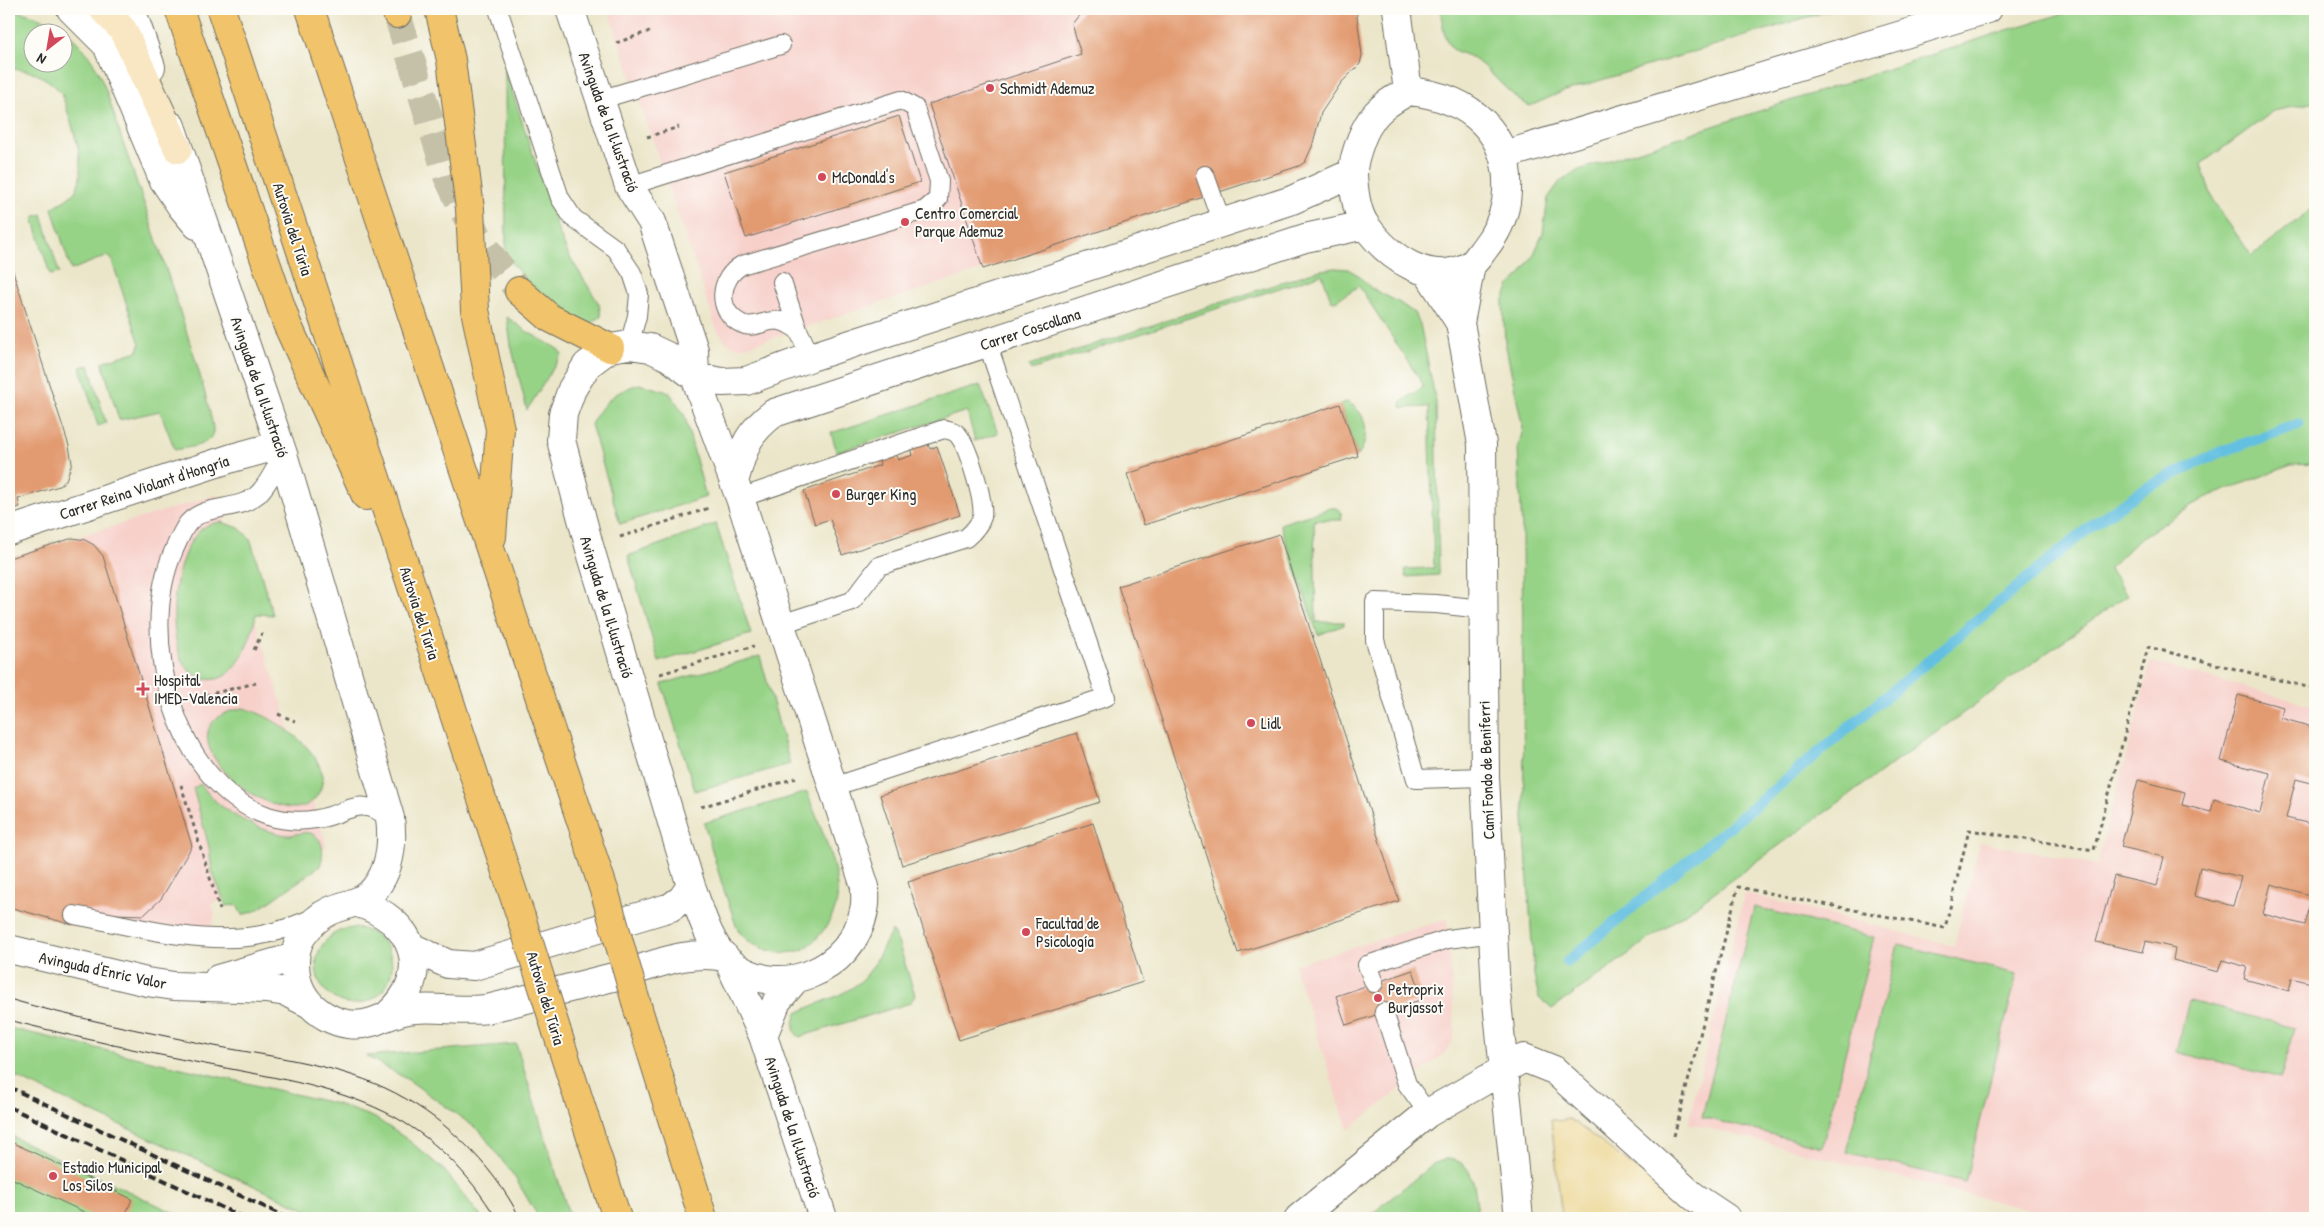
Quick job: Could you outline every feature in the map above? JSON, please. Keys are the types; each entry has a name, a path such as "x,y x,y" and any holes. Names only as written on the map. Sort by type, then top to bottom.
{"highway":[{"path":"179,9 287,324 423,623"},
{"name":"Autovia del Túria","path":"221,9 521,917 617,1218"},
{"path":"310,9 605,893 638,1009 703,1218"},
{"path":"439,9 451,60 470,209 475,310 500,429 491,551"},
{"path":"519,292 550,318 620,347"}],"street":[{"name":"Avinguda de la Il·lustració","path":"72,9 107,45 163,179 181,206 209,238"},
{"path":"103,9 123,30 178,149"},
{"name":"Avinguda de la Il·lustració","path":"131,9 282,449 390,818 392,836 390,857 384,874 377,887 358,903"},
{"name":"Avinguda de la Il·lustració","path":"570,9 629,186 652,222 694,350 695,377 731,495 781,624 865,887 864,910 856,934 842,953 828,967 794,981 769,980 754,976 727,959"},
{"path":"1397,9 1408,91"},
{"path":"1504,156 1988,9"},
{"path":"1408,91 1431,93 1452,100 1473,112 1491,129 1504,156 1507,190 1504,217 1492,239 1471,266 1451,272 1428,273 1406,264 1386,248 1365,225 1356,200 1352,173 1360,142 1370,121 1387,104 1408,91"},
{"path":"620,347 650,348 669,357 695,377 722,382 746,381 811,357 1292,200 1352,173"},
{"name":"Carrer Coscollana","path":"731,495 745,444 756,427 774,413 1305,238 1365,225"},
{"name":"Camí Fondo de Beniferri","path":"1471,266 1460,323 1482,444 1485,777 1493,933 1503,1069 1519,1218"},
{"name":"Camí Fondo de Beniferri","path":"1428,273 1460,323"},
{"name":"Avinguda de la Il·lustració","path":"620,347 587,365 572,390 563,414 562,440 590,549 691,886 715,944 727,959 763,1036 823,1218"},
{"name":"Carrer Reina Violant d'Hongría","path":"9,531 232,458 282,449"},
{"path":"411,947 448,964 474,966 671,907 682,899 691,886"},
{"path":"388,1015 401,1003 410,987 414,970 414,955 407,936 397,924 372,907 358,903 330,911 313,922 301,938 295,957 298,985 317,1012 334,1021 352,1025 370,1023 388,1015 418,1009 472,1011 487,1009 617,976 688,955 708,954 727,959"},
{"name":"Avinguda d'Enric Valor","path":"9,949 147,982 174,986 199,985 267,989 286,992 310,1004"},
{"name":"Avinguda d'Enric Valor","path":"199,985 295,957"},
{"name":"Avinguda de la Il·lustració","path":"763,1036 777,1001 794,981"},
{"path":"1299,1218 1428,1113 1524,1058 1554,1070 1662,1170 1693,1196 1726,1218"}],"lane":[{"path":"498,9 560,198 573,218 616,249 632,272 639,294 637,316 620,347"},
{"path":"600,100 781,45"},
{"path":"629,186 901,100 915,108 940,181 938,199 925,210 742,265 728,276 722,294 725,307 736,320 744,325 753,326 780,321 798,330"},
{"path":"1205,175 1222,223"},
{"path":"782,282 798,330 811,357"},
{"path":"833,787 1106,697 988,342"},
{"path":"731,495 944,429 957,433 964,443 983,504 982,517 975,530 966,538 879,566 852,601 781,624"},
{"path":"282,449 258,494 245,503 203,512 188,523 170,558 163,582 160,618 161,653 172,703 190,748 210,776 223,789 240,801 267,815 291,821 318,819 357,806 377,809 390,818"},
{"path":"1483,609 1436,604 1375,602 1375,640 1416,778 1485,777"},
{"path":"74,916 181,934 246,937 288,928 330,911"},
{"path":"1374,983 1367,965 1448,939 1493,933"},
{"path":"1384,1012 1407,1084 1428,1113"}],"path":[{"path":"616,43 650,31"},
{"path":"646,137 679,127"},
{"path":"617,538 731,495"},
{"path":"254,650 262,633"},
{"path":"657,675 762,643"},
{"path":"1662,1170 1672,1143 1738,887 1945,928 1969,830 2094,850 2148,647 2315,689"},
{"path":"172,703 256,683"},
{"path":"278,714 295,721"},
{"path":"696,808 798,778"},
{"path":"207,874 220,910"}],"shaded area":[{"name":"Centro Comercial Parque Ademuz","path":"608,9 1356,9 1362,55 1360,64 1341,83 1321,113 1312,147 1305,162 1299,166 745,347 737,347 727,343 717,330"},
{"name":"Hospital IMED-Valencia","path":"216,495 327,847 294,858 298,876 211,904 215,913 210,931 183,943 73,925 9,907 9,558"},
{"path":"2151,662 2315,706 2315,1218 2060,1218 1688,1123 1745,893 1954,946 1980,842 2097,865"},
{"name":"Petroprix Burjassot","path":"1447,919 1455,1032 1452,1042 1444,1054 1348,1130 1294,965"}],"green space":[{"path":"1440,9 1834,9 1562,92 1530,106 1516,97 1474,59 1456,51 1450,46 1445,35"},
{"path":"2079,9 2315,9 2315,102 2274,111 2201,164 2214,203 2252,256 2315,206 2315,464 2291,465 2205,498 2139,539 2109,568 2127,595 1552,1009 1539,998 1534,975 1524,818 1522,530 1518,448 1523,429 1505,342 1503,302 1510,285 1521,274 1533,256 1543,233 1548,198 1561,180 1579,170 2010,29"},
{"path":"9,10 21,12 49,22 22,22 22,70 11,69 9,61"},
{"path":"72,38 86,51 98,71 202,382 213,427 211,437 203,443 175,450 160,411 119,420 102,362 138,351 140,344 111,258 106,256 71,270 52,208 72,195 78,186 80,161 78,146 62,94 52,83 30,72 72,72"},
{"path":"505,70 559,233 568,254 599,304 601,317 589,324 564,312 528,283 506,256"},
{"path":"42,214 59,273 50,275 33,217"},
{"path":"1335,268 1348,269 1358,275 1371,288 1400,303 1414,313 1420,324 1436,402 1439,575 1406,577 1405,569 1434,568 1429,407 1402,408 1401,402 1424,386 1359,286 1335,301 1331,300 1322,274 1031,370 1029,366 1316,271"},
{"path":"507,317 526,331 558,349 562,354 527,410 511,345"},
{"path":"89,365 106,423 98,426 80,367"},
{"path":"639,384 669,392 684,414 706,497 620,524 591,424 610,398"},
{"path":"980,385 998,433 975,441 967,411 837,452 831,433"},
{"path":"1347,402 1360,412 1365,426 1366,434 1358,456 1340,404"},
{"path":"1336,508 1341,512 1342,520 1314,520 1316,622 1344,622 1344,625 1318,635 1280,524"},
{"path":"221,522 239,528 250,538 273,615 256,614 247,647 234,668 226,675 216,679 205,679 188,669 179,654 175,636 175,595 178,574 184,555 193,539 203,528"},
{"path":"716,524 751,634 659,662 628,556"},
{"path":"760,656 790,764 695,791 662,684"},
{"path":"243,708 270,719 300,740 312,753 320,767 322,781 318,794 311,802 301,807 293,808 274,804 253,795 234,781 218,764 209,747 208,730 219,717"},
{"path":"201,784 217,802 250,824 286,835 310,833 315,835 321,842 322,847 320,866 255,911 242,915 237,905 226,906 212,871 209,847 193,788"},
{"path":"807,792 832,860 837,887 836,907 826,926 807,947 790,953 770,951 752,943 738,929 723,888 704,823"},
{"path":"1754,907 1874,937 1822,1147 1702,1117"},
{"path":"354,928 369,931 381,939 389,951 392,966 389,981 381,993 369,1001 354,1004 339,1001 327,993 319,981 316,966 319,951 327,939 339,931"},
{"path":"892,931 898,942 915,995 910,1003 799,1037 794,1028 797,1013 854,987 861,981 874,964"},
{"path":"1898,944 2017,974 1965,1182 1846,1152"},
{"path":"2189,1001 2294,1027 2281,1078 2176,1052"},
{"path":"9,1028 337,1104 375,1118 407,1139 444,1170 482,1218 324,1218 9,1074"},
{"path":"516,1044 570,1218 539,1218 514,1176 480,1131 410,1081 366,1056"},
{"name":"Estadio Municipal Los Silos","path":"9,1135 185,1218 9,1218"},
{"path":"1446,1159 1464,1165 1469,1172 1475,1189 1478,1218 1367,1218 1433,1164"}],"sand":[{"path":"1551,1119 1558,1121 1569,1119 1577,1124 1702,1218 1562,1218"}],"building":[{"path":"1084,9 1356,9 1362,55 1360,64 1341,83 1321,113 1312,147 1305,162 1299,166 983,269 929,104 1081,54 1072,24"},
{"name":"McDonald's","path":"899,116 920,182 746,238 724,172"},
{"path":"9,259 69,446 72,463 66,480 59,486 18,499 20,507 9,510"},
{"path":"1340,404 1358,456 1144,525 1127,474"},
{"path":"927,442 930,449 937,446 960,515 842,555 830,519 815,524 804,491 880,465 879,459 894,452 898,460 913,455 911,447"},
{"name":"Lidl","path":"1279,534 1399,901 1238,953 1118,586"},
{"path":"73,538 85,540 94,545 103,556 192,846 161,899 144,915 115,914 76,908 73,925 9,907 9,558"},
{"path":"2238,695 2283,707 2281,718 2312,727 2315,715 2315,784 2296,779 2286,818 2315,825 2315,984 2292,978 2289,991 2244,979 2247,967 2222,960 2218,972 2173,960 2175,948 2146,941 2143,952 2096,942 2114,876 2157,886 2164,857 2121,847 2138,780 2185,792 2182,805 2211,812 2214,799 2260,813 2270,773 2221,761","holes":["2200,867 2241,877 2233,906 2194,896","2271,884 2313,896 2305,925 2263,914"]},
{"path":"1077,733 1100,802 902,865 880,795"},
{"name":"Facultad de Psicología","path":"1093,823 1143,982 959,1040 908,882"},
{"path":"1413,970 1423,999 1346,1025 1336,996"},
{"path":"9,1141 132,1199 124,1218 97,1218 9,1177"}],"waterway":[{"path":"1567,962 2092,525 2146,488 2218,453 2299,424"}],"tunnel":[{"path":"397,14 447,176 465,214 489,253 519,291"}],"tram line":[{"path":"9,999 108,1024 321,1066 364,1079 406,1099 445,1126 463,1142 495,1178 520,1218"},
{"path":"9,1020 131,1049 297,1082 364,1103 402,1121 434,1144 474,1186 496,1218"}],"railway":[{"path":"9,1087 288,1218"},
{"path":"9,1107 244,1218"}],"place":[{"name":"Schmidt Ademuz","path":"990,88"},
{"name":"McDonald's","path":"822,177"},
{"name":"Centro Comercial Parque Ademuz","path":"905,222"},
{"name":"Burger King","path":"836,494"},
{"name":"Hospital IMED-Valencia","path":"143,689"},
{"name":"Lidl","path":"1251,723"},
{"name":"Facultad de Psicología","path":"1026,932"},
{"name":"Petroprix Burjassot","path":"1378,998"},
{"name":"Estadio Municipal Los Silos","path":"53,1176"}]}
